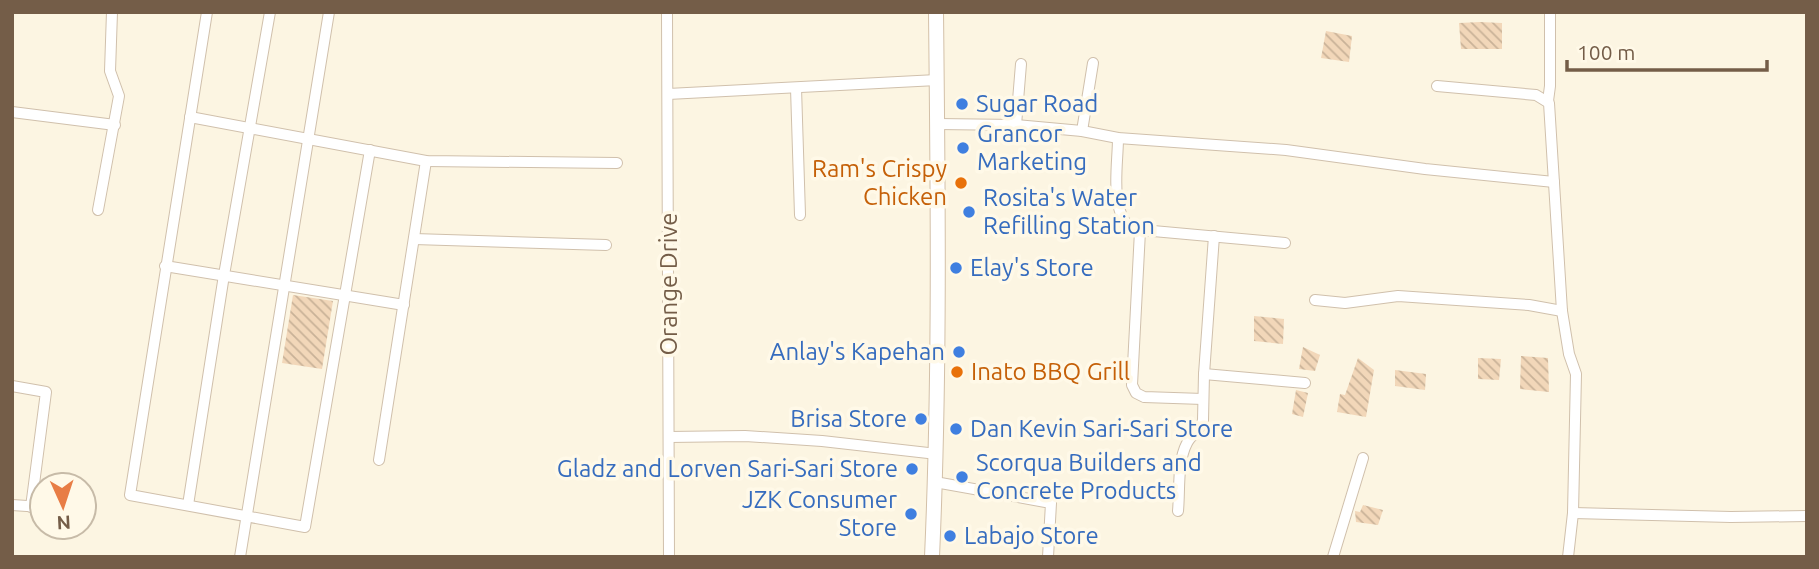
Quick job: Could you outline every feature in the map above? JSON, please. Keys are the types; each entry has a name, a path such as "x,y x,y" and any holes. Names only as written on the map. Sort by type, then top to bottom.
{"main road":[{"path":"932,557 937,454 939,292 936,12"}],"street":[{"path":"98,210 119,96 110,71 112,12"},
{"path":"207,12 130,495 305,527 370,150"},
{"path":"188,505 224,275 270,12"},
{"path":"240,557 329,12"},
{"name":"Orange Drive","path":"667,12 669,557"},
{"path":"1550,12 1548,101 1562,312 1569,354 1576,374 1573,513 1568,557"},
{"path":"1082,131 1093,63"},
{"path":"1016,125 1021,64"},
{"path":"668,94 937,80"},
{"path":"1437,86 1536,95 1548,101"},
{"path":"796,88 800,215"},
{"path":"12,112 114,125"},
{"path":"190,117 426,161 617,163"},
{"path":"937,124 1016,125 1082,131 1118,138 1286,150 1425,169 1554,182"},
{"path":"1118,138 1118,207 1125,223 1131,229 1285,243"},
{"path":"379,460 426,161"},
{"path":"1140,231 1132,385 1136,393 1144,397 1203,399"},
{"path":"1178,511 1186,443 1202,425 1214,236"},
{"path":"414,239 606,245"},
{"path":"165,266 404,305"},
{"path":"1315,300 1345,303 1398,296 1529,305 1562,312"},
{"path":"1204,374 1305,383"},
{"path":"12,386 46,392 39,471"},
{"path":"669,437 745,436 937,454"},
{"path":"1333,557 1363,458"},
{"path":"935,482 1051,503 1048,557"},
{"path":"1573,513 1807,516"}],"building":[{"path":"1459,23 1502,23 1502,49 1461,49"},
{"path":"1326,31 1352,36 1349,62 1321,58"},
{"path":"293,295 333,301 322,369 282,363"},
{"path":"1254,316 1284,319 1283,344 1254,341"},
{"path":"1303,347 1320,355 1315,371 1299,369"},
{"path":"1521,356 1548,358 1549,392 1520,389"},
{"path":"1358,358 1374,370 1366,417 1337,412 1340,394 1345,395"},
{"path":"1478,358 1501,359 1499,380 1478,379"},
{"path":"1395,370 1426,374 1425,390 1395,386"},
{"path":"1296,390 1308,393 1303,417 1292,414"},
{"path":"1363,505 1383,510 1378,525 1356,522 1355,511 1360,512"}],"place":[{"name":"Sugar Road","path":"962,104"},
{"name":"Grancor Marketing","path":"963,148"},
{"name":"Ram's Crispy Chicken","path":"961,183"},
{"name":"Rosita's Water Refilling Station","path":"969,212"},
{"name":"Elay's Store","path":"956,268"},
{"name":"Anlay's Kapehan","path":"959,352"},
{"name":"Inato BBQ Grill","path":"957,372"},
{"name":"Brisa Store","path":"921,419"},
{"name":"Dan Kevin Sari-Sari Store","path":"956,429"},
{"name":"Gladz and Lorven Sari-Sari Store","path":"912,469"},
{"name":"Scorqua Builders and Concrete Products","path":"962,477"},
{"name":"JZK Consumer Store","path":"911,514"},
{"name":"Labajo Store","path":"950,536"}]}
